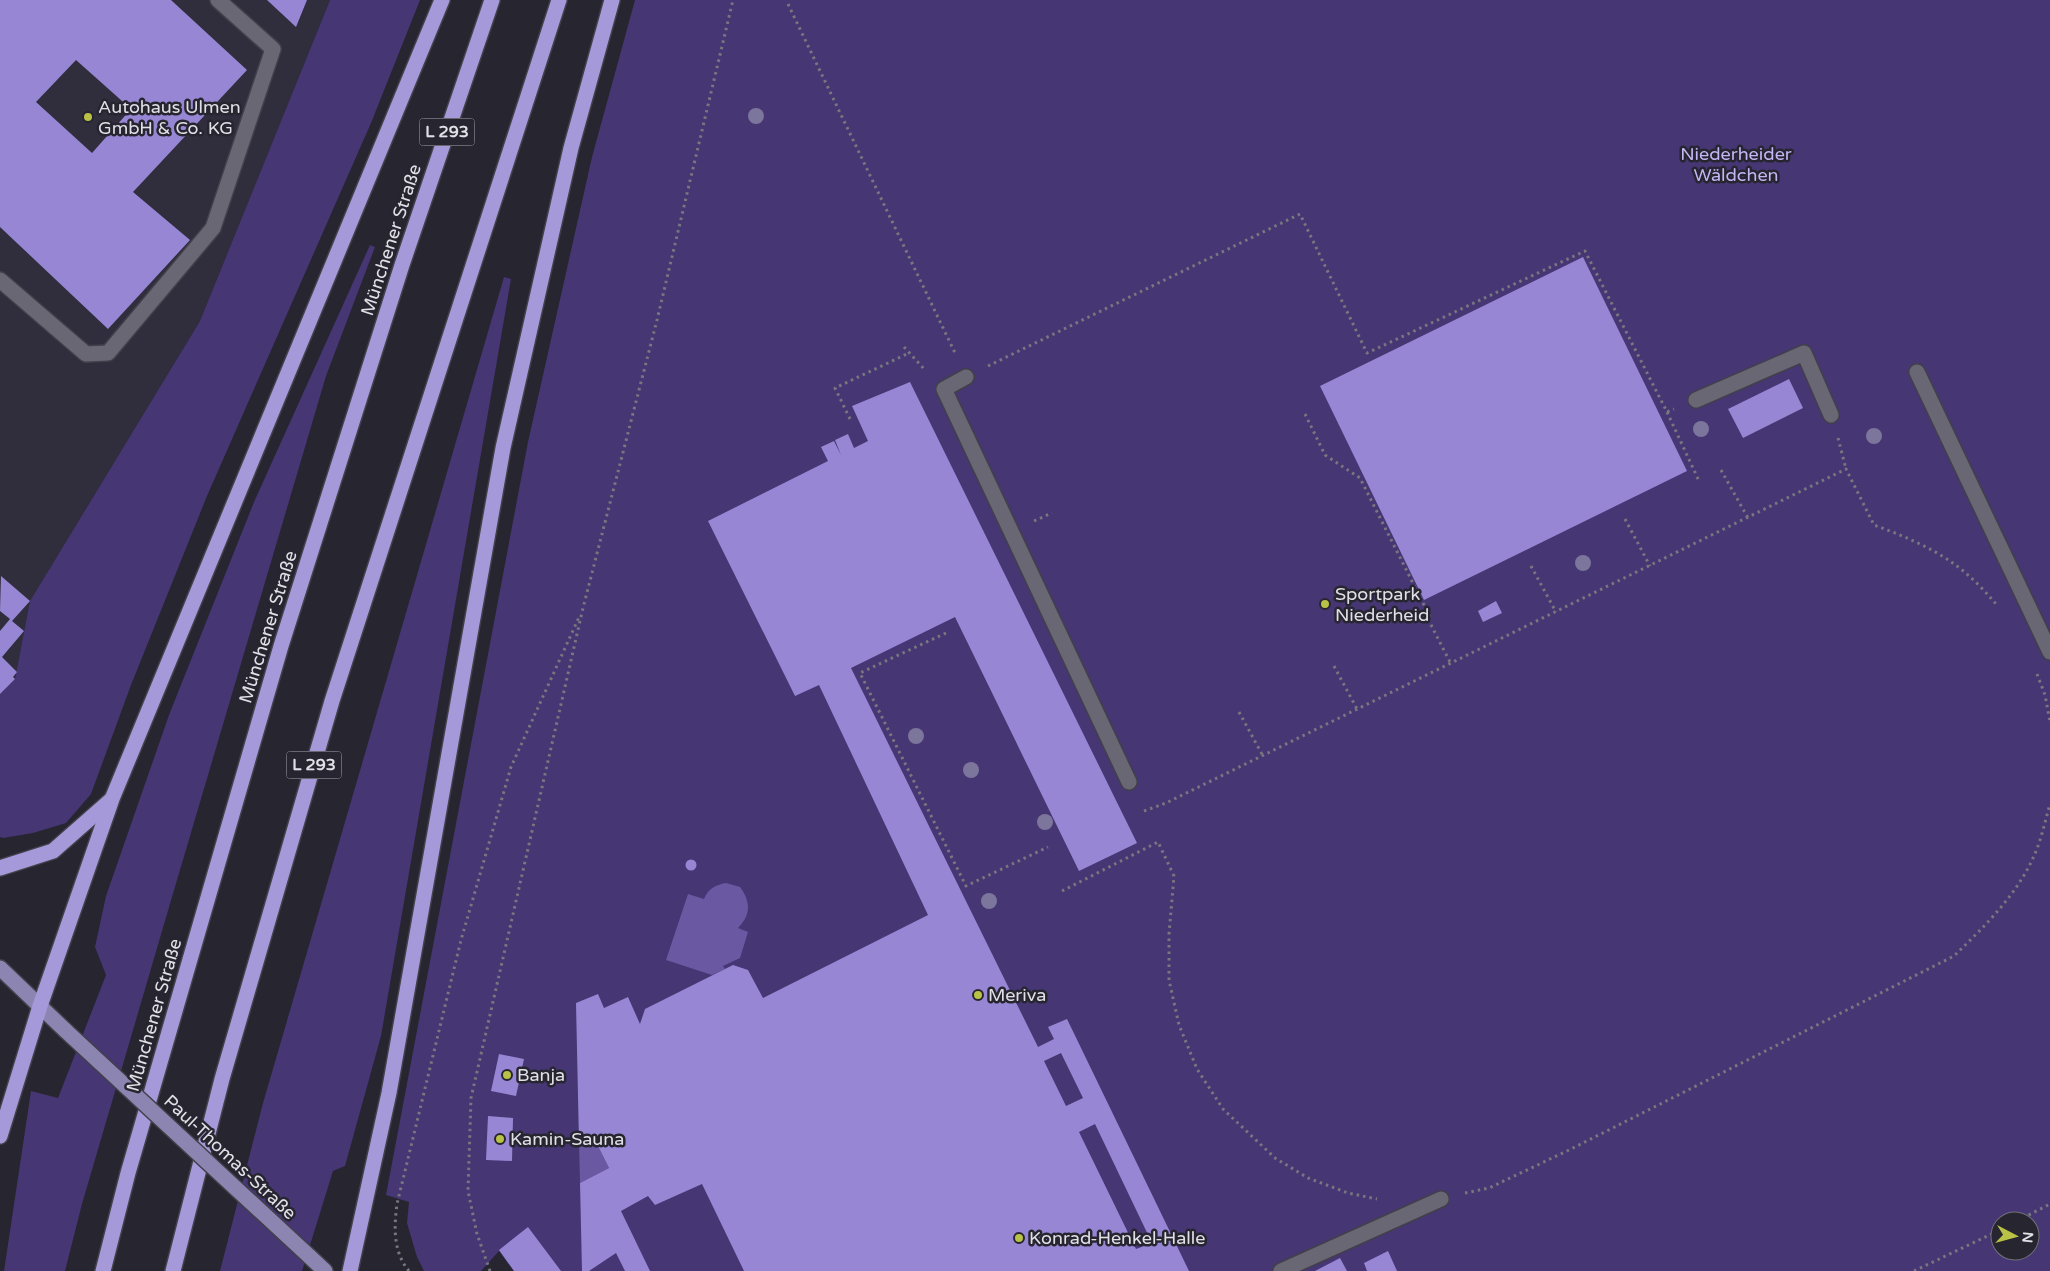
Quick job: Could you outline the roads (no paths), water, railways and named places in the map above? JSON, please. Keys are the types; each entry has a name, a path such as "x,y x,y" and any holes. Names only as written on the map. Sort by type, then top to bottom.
{"highway":[{"path":"0,1136 40,1006 112,799 442,0"},
{"name":"Münchener Straße","path":"103,1271 128,1173 281,646 402,265 492,0"},
{"name":"L 293","path":"173,1271 222,1078 332,701 560,0"},
{"path":"350,1271 389,1093 504,448 571,148 612,0"},
{"path":"0,868 53,851 112,799"}],"main road":[{"name":"Paul-Thomas-Straße","path":"0,968 325,1271"}],"lane":[{"path":"0,280 86,354 108,353 213,228 273,49 218,0"},
{"path":"1696,400 1804,353 1831,415"},
{"path":"1917,372 2050,652"},
{"path":"966,377 944,389 1129,782"},
{"path":"1281,1271 1441,1199"}],"place":[{"name":"Autohaus Ulmen GmbH & Co. KG","path":"88,117"},
{"name":"Sportpark Niederheid","path":"1325,604"},
{"name":"Meriva","path":"978,995"},
{"name":"Banja","path":"507,1075"},
{"name":"Kamin-Sauna","path":"500,1139"},
{"name":"Konrad-Henkel-Halle","path":"1019,1238"}],"park label":[{"name":"Niederheider Wäldchen","path":"1736,164"}]}
